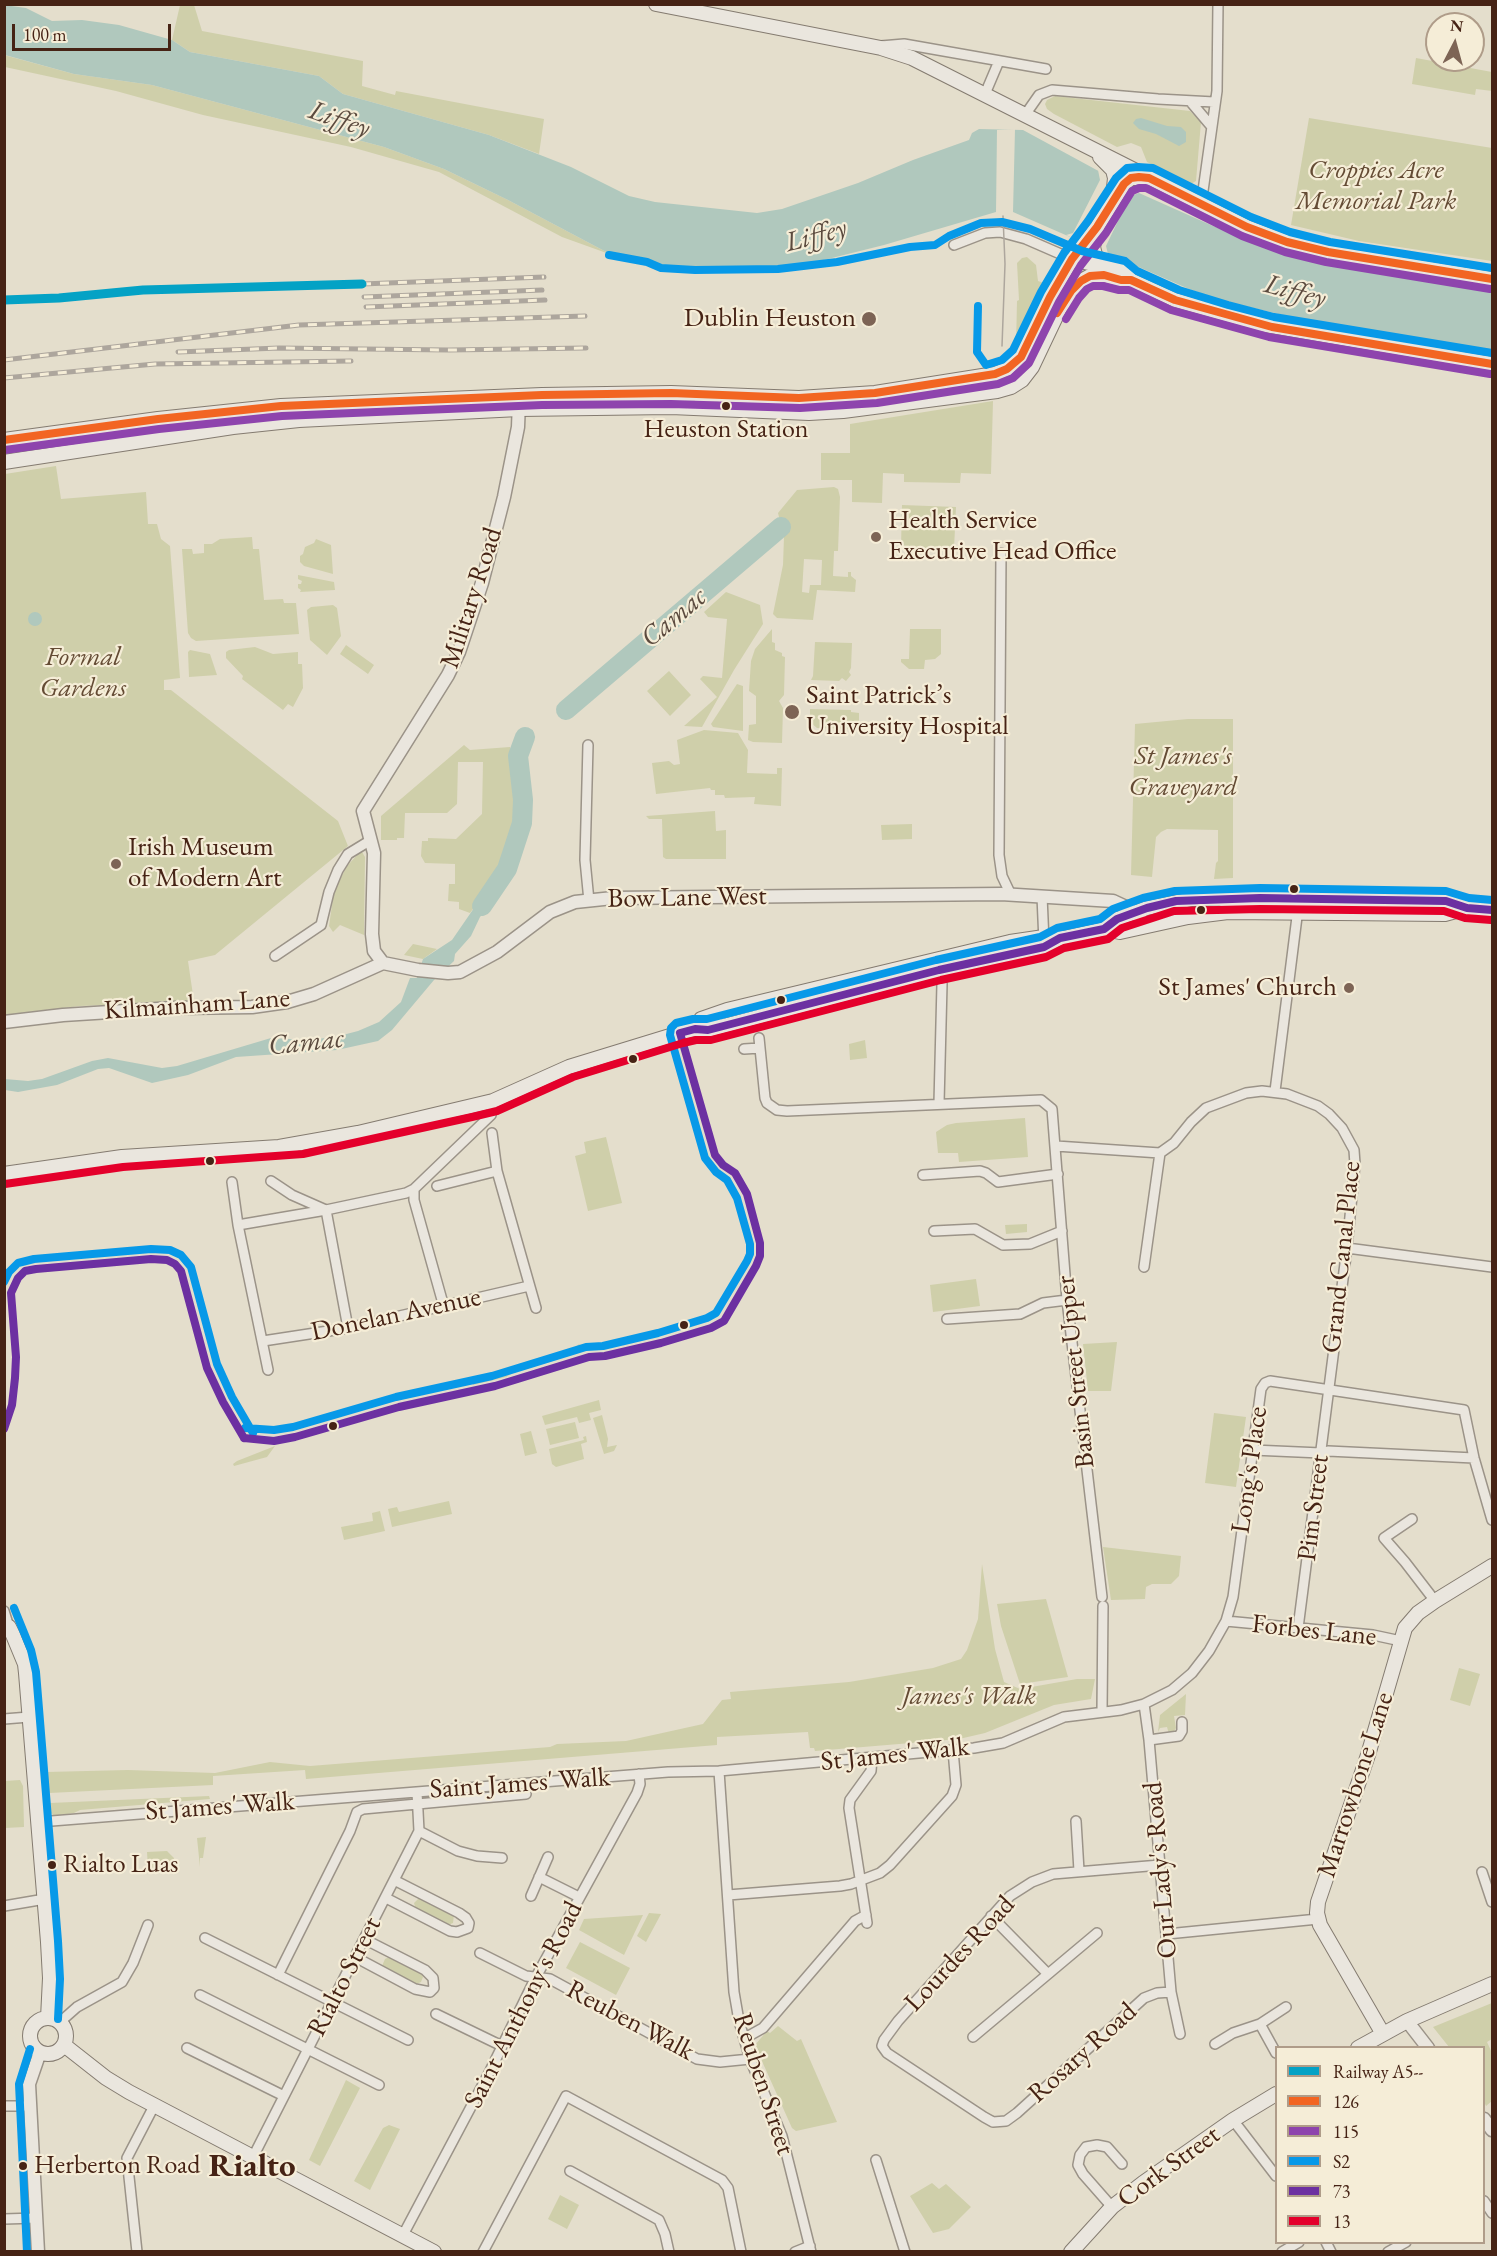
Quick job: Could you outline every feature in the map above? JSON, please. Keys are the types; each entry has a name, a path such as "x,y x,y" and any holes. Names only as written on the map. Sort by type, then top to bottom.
{"main road":[{"path":"656,4 685,7 870,46 912,58 1201,205 1247,227 1287,242 1328,252 1492,279"},
{"path":"1090,149 1113,170 1116,178 1113,200"},
{"path":"4,462 233,427 298,420 519,402 671,393 799,398 875,393 989,376 1007,369 1022,357 1050,297 1072,259 1088,245 1124,184 1131,178 1149,178"},
{"path":"1088,245 1103,265"},
{"path":"1072,259 1122,271 1131,280 1175,300 1272,327 1492,364"},
{"path":"4,440 167,417 270,406 519,402 825,412 997,391 1019,382 1032,367 1060,308 1081,281 1090,276 1104,275 1121,280 1131,280"},
{"path":"1104,929 1117,919 1134,913 1161,904 1192,899 1445,914 1467,908 1492,910"},
{"path":"4,1174 122,1157 302,1144 358,1133 493,1101 569,1067 694,1029 701,1019 727,1010 938,966 1010,942 1044,942 1104,929 1120,932 1188,916 1298,905"},
{"name":"Marrowbone Lane","path":"1318,1918 1318,1902 1327,1870 1368,1755 1401,1641 1409,1622 1435,1601 1492,1566"},
{"path":"7,1627 25,1664 54,2020 65,2031 64,2044 55,2052 46,2054 40,2052 31,2043 31,2031 37,2021 54,2020"},
{"path":"1318,1918 1383,2034"},
{"path":"1362,2046 1407,2021 1492,1984"},
{"path":"64,2044 106,2078 154,2106 434,2252"},
{"name":"Cork Street","path":"1071,2252 1112,2208 1143,2183 1233,2120 1275,2095"}],"street":[{"path":"1201,205 1217,87 1218,4"},
{"path":"870,46 904,44 1046,69"},
{"path":"985,94 999,61"},
{"path":"1025,115 1038,95 1053,90 1214,102"},
{"path":"1190,101 1212,127"},
{"path":"954,245 985,233 1008,234 1026,239 1072,259"},
{"name":"Military Road","path":"371,840 364,816 365,806 437,694 459,652 480,593 518,427 519,402"},
{"path":"1001,553 999,855 1002,876 1011,895"},
{"path":"588,745 585,860 589,901"},
{"path":"275,956 321,925 329,892 338,870 348,854 371,840 374,853 372,934 374,951 383,963"},
{"path":"1042,896 1044,942"},
{"name":"Bow Lane West","path":"383,963 418,970 460,972 479,963 550,912 575,902 613,898 1042,896 1121,904 1148,925"},
{"path":"1275,1091 1298,905"},
{"name":"Kilmainham Lane","path":"4,1022 63,1015 173,1008 252,1007 287,1002 314,994 383,963"},
{"path":"938,966 942,984 939,1103"},
{"name":"Basin Street Upper","path":"744,1049 760,1043 765,1098 767,1103 777,1110 1041,1100 1052,1109 1067,1300 1102,1601 1102,1711"},
{"name":"Grand Canal Place","path":"1160,1153 1174,1143 1206,1108 1246,1093 1275,1091 1299,1097 1318,1106 1329,1114 1350,1141 1354,1150 1355,1164 1347,1248 1328,1388"},
{"path":"238,1225 406,1193 414,1189 491,1115 493,1101"},
{"path":"492,1133 497,1171 536,1308"},
{"path":"1056,1146 1160,1153 1144,1268"},
{"path":"437,1186 497,1171"},
{"path":"923,1175 980,1171 998,1182 1058,1174"},
{"path":"271,1181 292,1195 326,1210"},
{"path":"232,1182 238,1225 268,1370"},
{"path":"414,1189 414,1200 444,1307"},
{"path":"326,1210 348,1328"},
{"path":"934,1232 975,1230 1004,1245 1030,1244 1062,1232"},
{"path":"1347,1248 1489,1266"},
{"name":"Donelan Avenue","path":"263,1341 348,1328 529,1286"},
{"path":"947,1319 1020,1314 1043,1303 1067,1300"},
{"name":"Long's Place","path":"1144,1704 1172,1690 1192,1673 1209,1651 1226,1621 1233,1598 1261,1389 1265,1383 1279,1381 1328,1388"},
{"path":"1328,1388 1464,1410 1474,1458 1492,1520"},
{"name":"Pim Street","path":"1298,1628 1328,1388"},
{"path":"1254,1450 1474,1458"},
{"path":"1412,1519 1384,1538 1406,1562 1435,1601"},
{"path":"4,1611 7,1627"},
{"name":"Forbes Lane","path":"1226,1621 1373,1635 1401,1641"},
{"name":"St James' Walk","path":"639,1774 718,1771 953,1750 1002,1743 1064,1717 1121,1710 1144,1704"},
{"name":"Our Lady's Road","path":"1144,1704 1171,1992 1180,2034"},
{"path":"4,1719 29,1717"},
{"path":"1149,1740 1179,1736 1182,1731 1182,1722"},
{"path":"728,1895 840,1886 880,1873 890,1865 952,1796 956,1785 953,1750"},
{"path":"745,2037 763,2028 855,1922 867,1919 849,1816 850,1800 869,1775 872,1758"},
{"name":"Reuben Street","path":"718,1771 734,1992 739,2021 750,2060 783,2136 811,2249"},
{"name":"Saint James' Walk","path":"401,1793 639,1774"},
{"name":"Saint Anthony's Road","path":"403,2235 536,1977 637,1793 640,1784 639,1774"},
{"name":"Rialto Street","path":"253,2157 419,1831 417,1792"},
{"name":"St James' Walk","path":"39,1822 401,1793"},
{"path":"278,1975 350,1831 357,1812 363,1809 418,1803 526,1794"},
{"path":"1076,1821 1079,1871"},
{"path":"419,1831 458,1851 477,1856 502,1858"},
{"path":"531,1896 548,1857"},
{"name":"Lourdes Road","path":"999,2122 984,2117 887,2054 882,2046 884,2040 898,2021 1010,1896 1047,1875 1160,1864"},
{"path":"1482,1872 1492,1902"},
{"path":"539,1876 579,1898"},
{"path":"386,1898 450,1931 457,1932 468,1928 469,1923 459,1913 394,1880"},
{"path":"4,1906 45,1899"},
{"path":"991,1916 1048,1974"},
{"path":"1167,1934 1318,1918"},
{"path":"54,2020 122,1982 133,1963 148,1925"},
{"path":"973,2037 1097,1933"},
{"path":"205,1938 408,2040"},
{"path":"355,1957 415,1989 430,1992 434,1988 434,1978 425,1970 364,1939"},
{"name":"Reuben Walk","path":"480,1953 526,1976 550,1979 697,2059 720,2062 750,2060"},
{"name":"Rosary Road","path":"999,2122 1006,2121 1017,2113 1144,1998 1157,1993 1171,1992"},
{"path":"200,1995 379,2085"},
{"path":"1215,2044 1233,2033 1260,2024 1286,2007"},
{"path":"436,2014 502,2046"},
{"path":"1407,2021 1426,2046"},
{"path":"1260,2024 1275,2051"},
{"path":"187,2048 284,2096"},
{"path":"38,2252 30,2106 31,2076 40,2052"},
{"path":"483,2252 566,2096 725,2184 741,2252"},
{"path":"4,2106 30,2106"},
{"path":"137,2252 127,2158 154,2106"},
{"path":"1233,2120 1275,2175"},
{"path":"1112,2208 1083,2174 1078,2165 1080,2155 1086,2147 1097,2145 1107,2147 1122,2164"},
{"path":"876,2160 905,2252"},
{"path":"570,2171 659,2220 669,2252"},
{"path":"4,2219 36,2218"},
{"path":"1282,2252 1296,2244"},
{"path":"1388,2252 1402,2244"},
{"path":"795,2252 811,2249"}],"green space":[{"path":"180,5 194,5 202,31 363,61 362,86 395,95 396,91 544,119 539,154 489,135 343,94 319,76 190,52 172,40"},
{"path":"4,55 74,74 152,85 384,147 444,169 612,255 562,237 439,172 351,147 203,115 116,91 5,67"},
{"path":"1416,58 1425,60 1425,72 1492,72 1492,91 1476,89 1475,95 1412,84"},
{"path":"1055,96 1190,111 1201,122 1196,181 1191,184 1147,162 1141,147 1131,143 1117,147 1054,114 1047,109 1045,104 1047,100"},
{"name":"Croppies Acre Memorial Park","path":"1309,118 1492,148 1492,261 1359,241 1291,225"},
{"path":"1027,257 1036,265 1038,281 1047,284 1016,347 1017,301 1019,300 1017,263"},
{"path":"993,401 991,474 961,473 960,483 904,482 904,474 883,473 882,503 852,502 852,480 821,480 821,453 850,453 850,424"},
{"name":"Formal Gardens","path":"56,466 61,499 146,492 148,524 157,524 161,539 170,546 180,678 164,680 164,690 171,690 338,821 348,846 215,955 188,961 194,1002 80,1006 5,1015 5,474"},
{"path":"834,487 838,489 840,497 838,551 834,551 833,576 848,577 848,572 851,572 851,576 856,580 855,592 817,590 813,620 777,618 773,614 783,565 784,537 778,513 797,490","holes":["804,559 822,560 821,585 810,585 809,593 802,592"]},
{"path":"902,505 956,507 954,549 901,547"},
{"path":"252,537 253,549 259,549 264,600 283,599 284,603 296,603 299,634 196,641 188,633 182,549 192,549 193,554 204,553 204,544 212,544 220,539"},
{"path":"316,539 331,545 333,574 304,566 300,562 300,556 305,547 314,543"},
{"path":"298,575 334,582 335,590 300,592 298,584 302,581 298,579"},
{"path":"726,592 760,605 763,624 702,727 684,726 717,697 700,679 703,676 722,678 727,619 708,617 704,612"},
{"path":"333,605 337,608 341,636 327,655 310,640 307,610 311,607"},
{"path":"772,629 772,642 775,643 775,650 785,657 784,695 779,701 783,708 782,743 753,742 748,740 749,725 756,724 756,696 749,691 751,661 755,649"},
{"path":"910,629 941,629 941,654 935,659 925,660 924,669 909,669 901,662 901,659 909,659"},
{"path":"815,642 852,643 849,672 851,675 846,681 842,678 839,681 811,680"},
{"path":"346,645 374,665 368,674 340,654"},
{"path":"255,647 273,654 298,652 298,664 302,664 303,688 293,707 288,704 283,710 242,679 243,676 226,658 226,652 229,650"},
{"path":"190,650 210,654 217,675 189,677 188,652"},
{"path":"669,671 691,695 670,716 647,691"},
{"path":"737,684 743,686 743,731 713,727 711,724"},
{"path":"810,709 851,710 851,712 859,713 859,729 817,728 810,722"},
{"name":"St James's Graveyard","path":"1188,719 1233,719 1233,878 1214,879 1218,861 1218,830 1167,829 1161,832 1156,837 1152,877 1131,875 1135,724"},
{"path":"704,730 738,733 748,750 747,773 777,774 777,768 782,768 781,806 754,804 755,797 725,798 724,795 715,795 715,790 710,788 656,794 652,763 669,761 674,765 680,764 677,740"},
{"path":"464,745 470,750 510,747 516,789 514,838 503,867 470,913 459,909 459,902 448,901 449,884 455,884 455,864 425,863 421,856 422,841 428,841 428,838 456,839 482,814 483,762 458,762 457,804 447,813 405,813 404,838 381,840 381,816"},
{"path":"715,811 716,831 726,830 726,859 666,859 663,857 662,819 649,819 646,816"},
{"path":"912,824 912,839 882,840 881,825"},
{"path":"362,852 365,857 364,935 340,925 333,932 329,926 334,891 347,866"},
{"path":"413,944 437,949 423,959 404,955"},
{"path":"865,1040 867,1058 850,1060 849,1044"},
{"path":"1025,1118 1028,1157 959,1162 958,1153 938,1153 936,1132 947,1125"},
{"path":"606,1137 622,1203 588,1211 575,1156 586,1153 584,1142"},
{"path":"1027,1224 1027,1232 1006,1234 1005,1225"},
{"path":"976,1279 980,1306 933,1312 930,1285"},
{"path":"1117,1342 1111,1391 1088,1391 1083,1344"},
{"path":"579,1344 581,1346 572,1355 518,1370 506,1377 473,1385 471,1379 571,1351"},
{"path":"599,1400 601,1410 589,1413 591,1420 579,1423 577,1417 545,1425 542,1416"},
{"path":"1214,1413 1246,1417 1236,1487 1205,1483"},
{"path":"602,1415 608,1439 607,1447 617,1445 614,1451 604,1454 593,1418"},
{"path":"575,1422 579,1438 550,1445 546,1429"},
{"path":"531,1431 537,1453 525,1456 520,1434"},
{"path":"586,1436 587,1442 581,1444 584,1459 556,1467 552,1464 549,1449 584,1440 583,1437"},
{"path":"275,1446 267,1457 234,1466 233,1464 237,1461"},
{"path":"449,1501 452,1514 392,1527 388,1509 397,1507 399,1512"},
{"path":"380,1511 385,1531 344,1540 341,1527 373,1521 372,1513"},
{"path":"1103,1547 1181,1556 1179,1576 1171,1584 1152,1584 1146,1587 1145,1599 1111,1600"},
{"name":"James's Walk","path":"982,1564 995,1649 1004,1682 1020,1689 1077,1679 1095,1679 1091,1699 1054,1705 985,1733 959,1739 815,1751 814,1748 810,1748 808,1732 717,1737 717,1745 306,1779 305,1770 213,1776 213,1785 49,1793 46,1772 128,1770 215,1773 270,1762 310,1766 550,1747 557,1744 626,1741 703,1724 722,1700 731,1699 730,1692 849,1682 933,1668 961,1659 967,1650 978,1619"},
{"path":"1046,1599 1068,1677 1020,1684 1001,1626 997,1604"},
{"path":"1459,1668 1480,1674 1470,1706 1450,1700"},
{"path":"1186,1694 1185,1715 1174,1716 1176,1728 1173,1733 1169,1734 1167,1727 1160,1728 1158,1732 1160,1715"},
{"path":"20,1780 23,1786 24,1827 5,1828 5,1781"},
{"path":"209,1796 210,1799 80,1810 54,1816 51,1813 50,1803"},
{"path":"206,1837 203,1858 200,1858 200,1867 197,1838"},
{"path":"167,1851 174,1858 175,1866 148,1868 147,1852"},
{"path":"419,1898 454,1915 453,1923 448,1925 416,1910 414,1903"},
{"path":"649,1913 661,1914 646,1942 637,1936"},
{"path":"643,1915 624,1955 579,1930 584,1919"},
{"path":"580,1942 630,1968 616,1995 566,1968"},
{"path":"389,1957 421,1973 423,1977 421,1982 414,1985 382,1966 385,1959"},
{"path":"1492,2003 1492,2039 1487,2042 1492,2053 1492,2101 1486,2106 1485,2046 1448,2046 1433,2027"},
{"path":"778,2026 797,2041 801,2039 837,2122 796,2131 792,2128 755,2048 767,2031 770,2033"},
{"path":"346,2080 360,2088 320,2166 309,2160"},
{"path":"389,2125 400,2129 370,2190 354,2181 383,2128"},
{"path":"932,2183 939,2189 946,2184 971,2207 949,2229 933,2233 910,2196"},
{"path":"560,2195 579,2205 567,2229 548,2219"}],"water":[{"name":"Liffey","path":"4,5 26,8 52,21 82,20 119,25 172,40 190,52 319,76 343,94 489,135 571,167 629,196 655,202 757,213 782,209 858,183 969,140 972,133 979,129 1023,130 1139,193 1213,226 1276,249 1325,265 1492,292 1492,350 1287,316 1224,301 1189,289 1013,212 996,212 884,245 808,264 766,269 710,271 668,267 612,255 444,169 384,147 152,85 74,74 5,55"},
{"path":"1141,118 1167,126 1181,127 1186,132 1186,142 1179,146 1156,134 1139,129 1133,123 1136,119"},
{"path":"35,612 40,614 42,619 40,624 35,626 30,624 28,619 30,614"},
{"path":"494,879 500,895 480,917 471,936 455,954 454,961 434,980 392,1030 378,1041 337,1050 236,1057 188,1075 152,1083 109,1068 98,1069 57,1085 18,1092 5,1090 5,1079 28,1081 42,1079 92,1061 108,1058 162,1068 177,1066 271,1038 308,1040 335,1037 379,1022 401,1002 410,978 417,978 423,959 452,940"}],"pier":[{"path":"1015,129 1013,212 996,212 997,130"},
{"path":"1098,170 1139,193 1130,196 1106,246 1108,254 1066,235 1073,233 1100,180"}],"waterway":[{"name":"Camac","path":"566,710 781,527"},
{"name":"Camac","path":"482,906 507,869 522,823 523,800 518,756 525,737"}],"tram line":[{"path":"1002,346 1005,264 1003,216"}],"railway":[{"path":"362,284 544,277"},
{"path":"364,297 542,290"},
{"path":"366,307 545,300"},
{"path":"4,360 299,325 585,316"},
{"path":"178,352 279,348 449,350 586,348"},
{"path":"4,378 155,364 351,361"}],"rail line":[{"name":"A5--","path":"4,300 59,298 143,290 362,284"}],"transit line":[{"name":"S2","path":"978,306 977,352 986,365 1002,360 1013,350 1041,292 1064,253 1116,178 1127,168 1138,167 1153,168 1251,217 1290,232 1330,242 1492,268"},
{"name":"126","path":"4,440 158,419 281,406 542,395 671,393 799,398 875,393 995,374 1007,369 1021,357 1050,297 1072,259 1097,227 1124,184 1131,178 1139,177 1149,178 1247,227 1287,242 1328,252 1492,279"},
{"name":"115","path":"5,450 159,429 282,416 542,405 671,404 800,408 877,403 998,384 1013,378 1029,363 1059,302 1081,265 1106,233 1132,191 1139,188 1146,188 1242,236 1285,252 1326,262 1490,289"},
{"name":"S2","path":"609,255 647,262 661,268 778,269 837,262 910,247 935,245 949,236 981,223 1002,222 1030,229 1082,251 1125,261 1137,271 1179,290 1228,305 1274,317 1492,353"},
{"name":"126","path":"1057,313 1071,291 1081,281 1090,276 1104,275 1121,280 1131,280 1175,300 1272,327 1492,364"},
{"name":"115","path":"1066,319 1087,289 1093,286 1103,286 1129,290 1171,310 1269,337 1490,374"},
{"name":"S2","path":"245,1428 274,1430 293,1427 396,1397 492,1376 586,1347 603,1346 658,1333 716,1313 747,1261 750,1244 737,1198 727,1180 716,1172 705,1158 670,1035 671,1028 676,1023 707,1019 936,960 1040,937 1057,928 1100,919 1113,909 1143,898 1175,891 1260,888 1446,891 1469,898 1492,900"},
{"name":"73","path":"244,1438 274,1441 295,1437 399,1407 495,1386 589,1357 605,1356 661,1343 711,1328 724,1321 756,1266 760,1256 760,1243 747,1194 735,1173 723,1165 715,1155 680,1033 695,1029 708,1030 939,970 1044,947 1060,938 1104,929 1117,919 1176,901 1260,898 1446,901 1467,908 1492,910"},
{"name":"13","path":"5,1184 123,1167 303,1154 472,1117 497,1111 573,1077 683,1043 711,1040 941,980 1046,957 1064,948 1108,939 1122,928 1174,911 1260,909 1444,911 1465,918 1491,920"},
{"name":"S2","path":"4,1282 9,1272 18,1263 34,1259 151,1249 170,1250 181,1255 191,1267 217,1364 232,1397 253,1433"},
{"name":"73","path":"4,1429 12,1405 15,1378 16,1357 11,1293 18,1278 25,1271 36,1269 151,1259 167,1260 181,1271 207,1368 244,1438"},
{"name":"S2","path":"14,1608 31,1650 36,1672 58,1941 60,1979 58,2019"},
{"name":"S2","path":"27,2252 19,2084 30,2049"}],"place":[{"name":"Dublin Heuston","path":"869,319"},
{"name":"Heuston Station","path":"726,406"},
{"name":"Health Service Executive Head Office","path":"876,537"},
{"name":"Saint Patrick’s University Hospital","path":"792,712"},
{"name":"Irish Museum of Modern Art","path":"116,864"},
{"name":"St James' Church","path":"1349,988"},
{"name":"Rialto Luas","path":"52,1865"},
{"name":"Herberton Road","path":"23,2166"}],"district":[{"name":"Rialto","path":"252,2167"}]}
